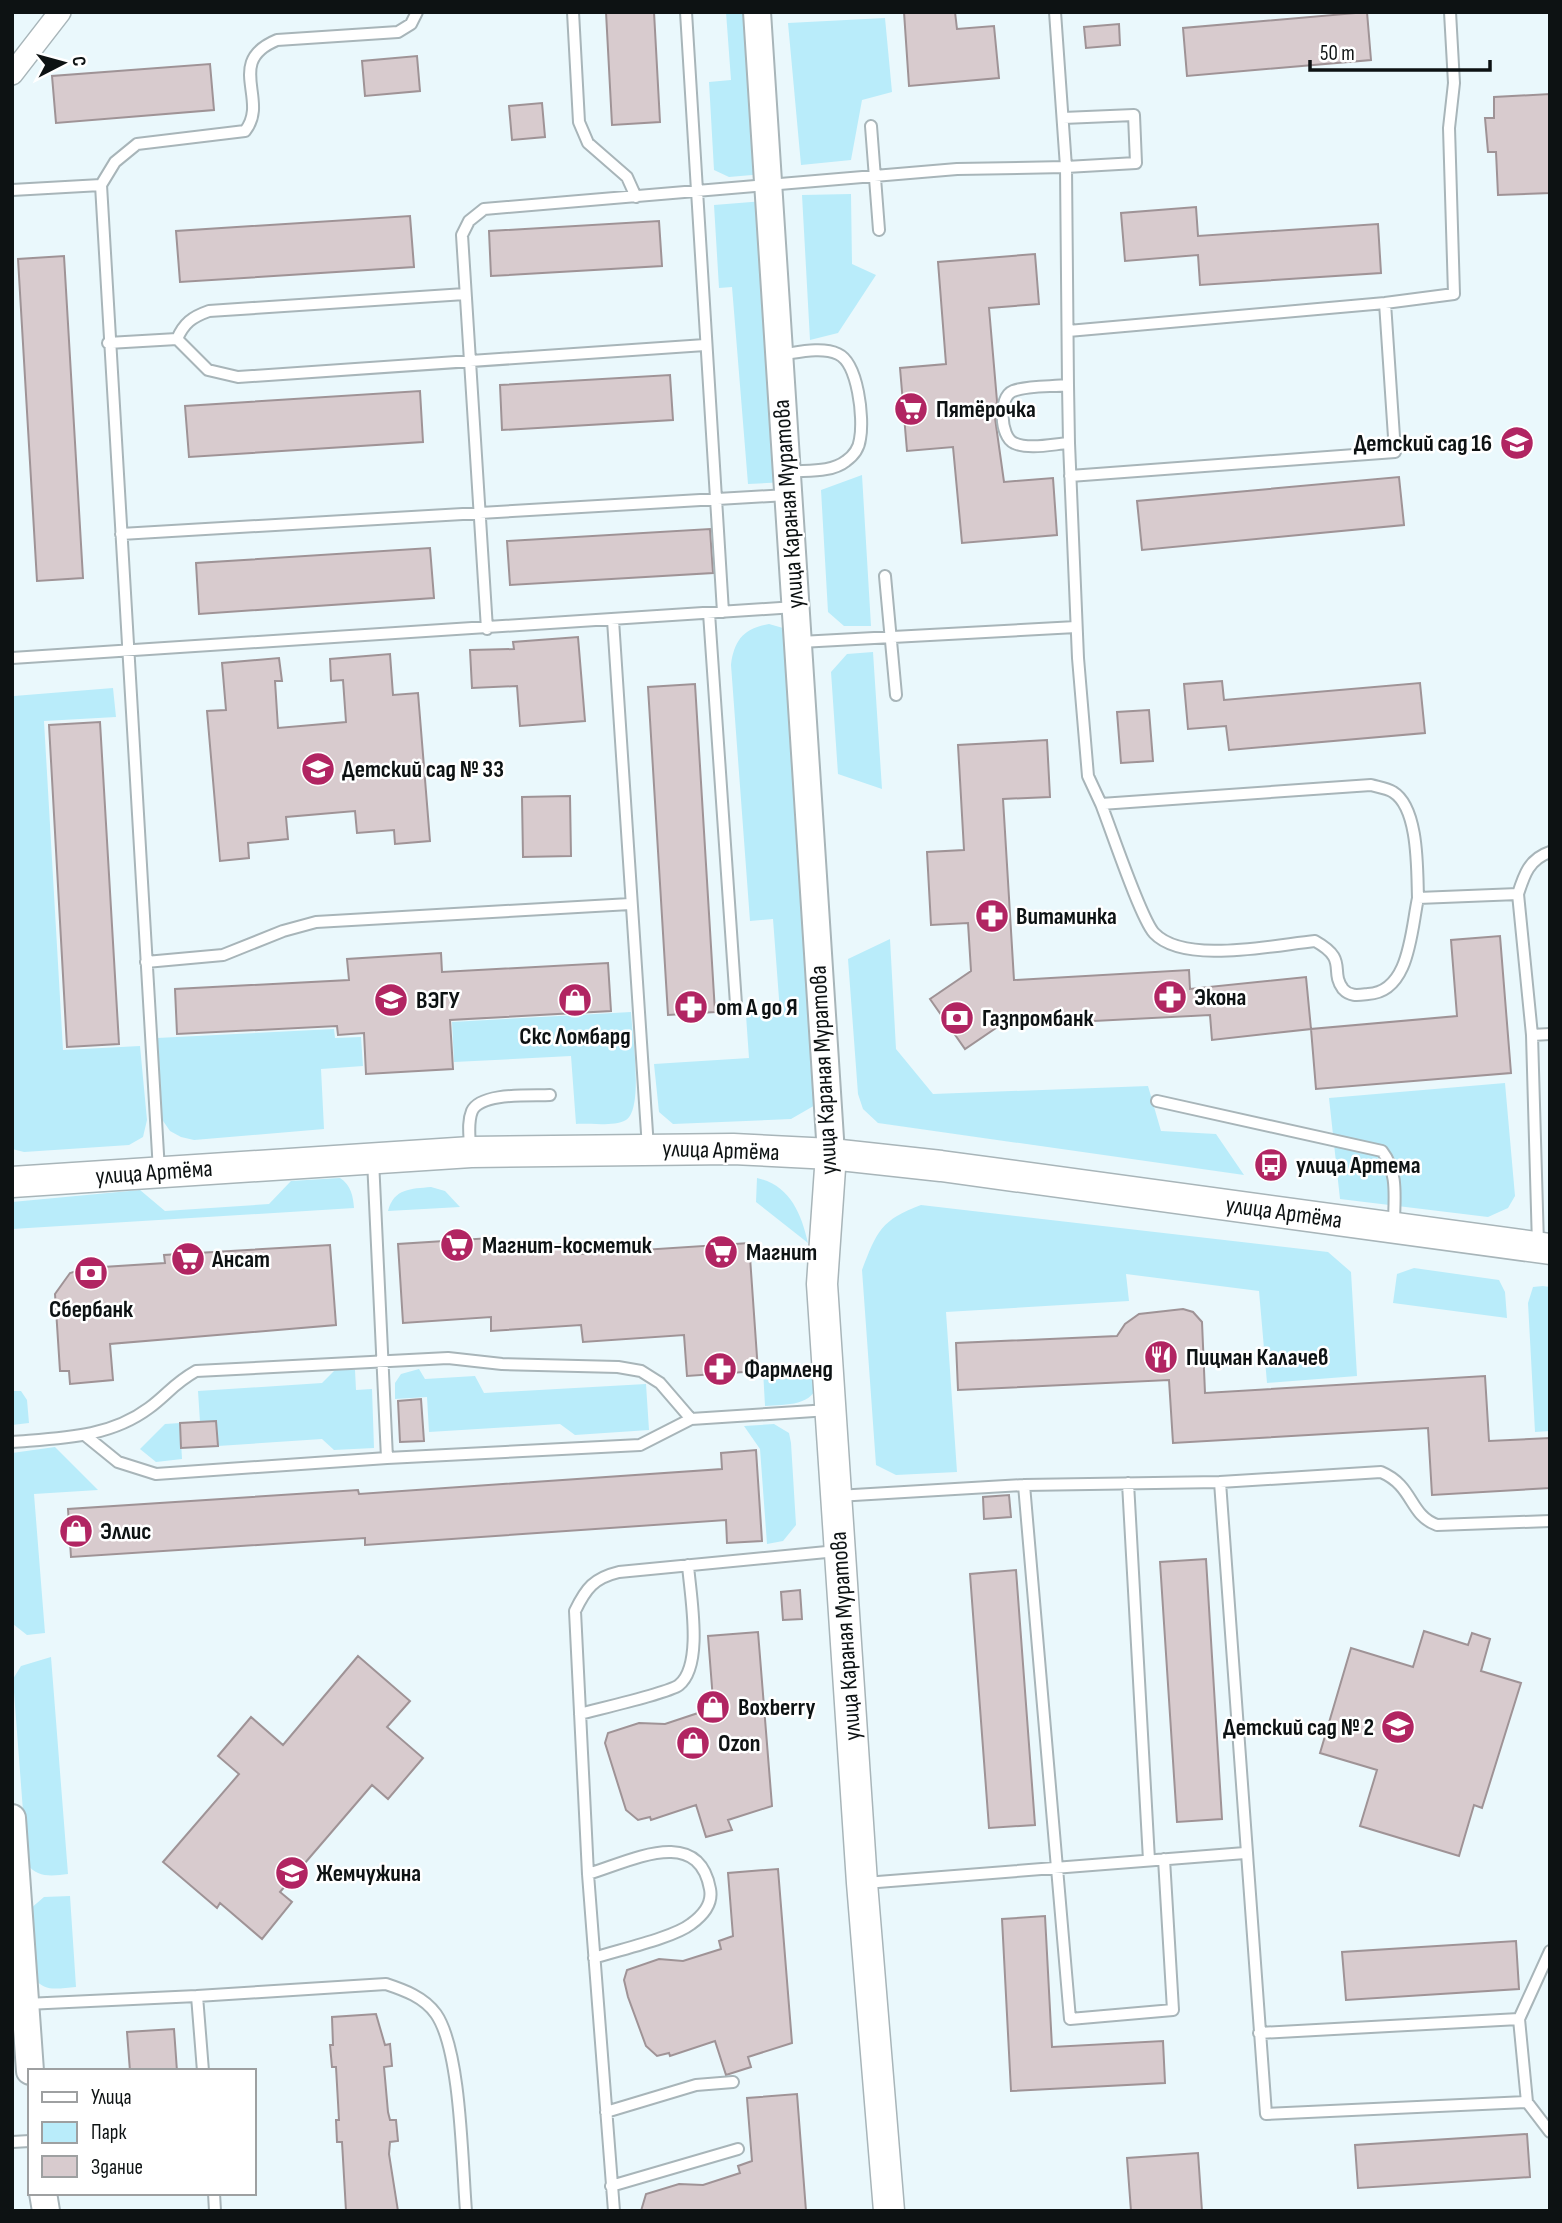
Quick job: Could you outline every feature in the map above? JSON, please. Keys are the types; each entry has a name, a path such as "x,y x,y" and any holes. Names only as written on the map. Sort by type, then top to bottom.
{"main road":[{"name":"улица Артёма","path":"12,1182 471,1152 648,1148 831,1154 955,1167 1544,1248"},
{"name":"улица Караная Муратова","path":"831,1154 822,1284 834,1496 889,2211"}],"street":[{"path":"12,74 60,12"},
{"name":"улица Караная Муратова","path":"757,12 777,355 831,1154"},
{"path":"12,1818 19,2004 30,2069"}],"lane":[{"path":"159,1171 108,343 101,185 115,162 137,144 245,131 253,113 249,69 254,55 263,46 276,40 398,32 411,24 417,12"},
{"path":"573,12 579,122 588,144 627,177 636,197"},
{"path":"686,12 723,612"},
{"path":"1055,12 1066,167 1069,443 1076,627 1088,776 1153,932 1172,946 1194,951 1315,941 1329,948 1338,961 1341,986 1353,995 1381,994 1390,988 1402,968 1418,898 1414,834 1405,808 1394,792 1371,785 1101,804"},
{"path":"1068,331 1385,303 1454,294 1449,128 1454,83 1450,12"},
{"path":"487,629 462,235 469,221 484,209 957,169 1136,163 1134,115 1063,118"},
{"path":"871,126 879,230"},
{"path":"12,190 101,185"},
{"path":"177,339 183,326 195,316 209,312 466,294"},
{"path":"1070,476 1395,452 1385,303"},
{"path":"108,343 177,339 208,370 238,377 705,345"},
{"path":"121,534 715,501 786,484 834,468 856,451 860,438 856,375 849,362 826,351 777,355"},
{"path":"1068,385 1017,390 1006,396 1003,402 1006,435 1011,442 1024,445 1069,443"},
{"path":"886,576 896,695"},
{"path":"12,658 128,653 795,607"},
{"path":"709,613 736,1004"},
{"path":"613,620 648,1148"},
{"path":"798,642 1076,627"},
{"path":"1544,1248 1532,1035 1518,894 1524,872 1539,856 1550,852"},
{"path":"1418,898 1518,894"},
{"path":"146,962 223,955 283,931 316,922 630,904"},
{"path":"1532,1035 1550,1034"},
{"path":"471,1152 469,1121 473,1108 485,1098 551,1095"},
{"path":"1157,1101 1382,1151 1390,1161 1394,1178 1394,1228"},
{"path":"372,1158 387,1458"},
{"path":"12,1441 86,1436 128,1420 149,1408 173,1384 197,1371 382,1360 448,1358 502,1364 618,1367 641,1371 660,1383 691,1419"},
{"path":"86,1436 118,1462 156,1474 387,1458 640,1445 691,1419 829,1410"},
{"path":"834,1496 1024,1485 1220,1482 1381,1472 1397,1479 1408,1492 1419,1513 1427,1521 1437,1525 1550,1521"},
{"path":"1220,1482 1266,2114 1527,2102"},
{"path":"1128,1483 1149,1860"},
{"path":"1024,1485 1070,2019 1173,2010 1164,1859"},
{"path":"614,2211 588,1874 575,1611 585,1590 600,1577 619,1572 839,1551"},
{"path":"580,1714 678,1686 690,1672 694,1653 688,1564"},
{"path":"588,1874 669,1850 687,1853 699,1862 711,1890 706,1912 688,1927 594,1958"},
{"path":"862,1883 1245,1853"},
{"path":"1550,1951 1519,2019 1527,2102 1550,2132"},
{"path":"19,2004 386,1984 414,1994 435,2013 451,2045 466,2211"},
{"path":"197,1996 203,2069"},
{"path":"1259,2033 1519,2019"},
{"path":"606,2112 696,2085 733,2082"},
{"path":"611,2186 738,2149"}],"green space":[{"path":"726,12 755,12 764,174 729,177 714,170 709,82 731,80"},
{"path":"885,18 892,92 862,100 851,160 801,165 788,23"},
{"path":"851,194 852,264 876,275 838,333 810,340 802,195"},
{"path":"765,201 786,482 748,484 732,287 719,288 714,205"},
{"path":"862,475 871,626 844,626 828,612 821,490"},
{"path":"769,624 783,628 792,639 817,1104 791,1119 673,1124 659,1112 654,1064 749,1058 746,1015 780,1012 773,919 750,921 731,665 735,649 742,637 753,629"},
{"path":"873,652 882,789 838,774 831,672 847,654"},
{"path":"12,680 14,696 113,688 116,717 44,721 63,1050 140,1046 147,1120 143,1137 129,1145 24,1152 12,1149"},
{"path":"890,939 896,1049 933,1094 1148,1086 1161,1131 1216,1134 1244,1175 878,1123 863,1109 858,1094 848,959"},
{"path":"631,1012 636,1070 635,1101 631,1113 621,1122 576,1124 571,1056 454,1062 452,1022"},
{"path":"334,1029 335,1038 361,1037 363,1066 321,1069 324,1129 194,1140 170,1131 161,1118 157,1038"},
{"path":"1505,1083 1515,1196 1508,1208 1488,1217 1340,1199 1329,1098"},
{"path":"340,1178 351,1191 354,1208 12,1229 12,1202 140,1190 165,1211 269,1204 291,1181"},
{"path":"757,1178 785,1193 802,1221 808,1243 756,1202"},
{"path":"431,1187 445,1191 460,1207 388,1211 394,1198 404,1191"},
{"path":"921,1205 1328,1252 1351,1272 1357,1376 1267,1383 1259,1291 1126,1274 1129,1301 946,1312 957,1472 896,1475 876,1465 862,1270 882,1228 897,1216"},
{"path":"1414,1268 1499,1280 1505,1292 1507,1318 1393,1303 1397,1274"},
{"path":"1533,1287 1550,1287 1550,1431 1535,1432 1528,1303"},
{"path":"799,1368 819,1381 811,1396 790,1404 765,1406 763,1370"},
{"path":"419,1369 425,1379 475,1376 484,1393 646,1384 649,1430 575,1435 560,1424 429,1432 427,1397 395,1399 395,1383 401,1374"},
{"path":"335,1370 355,1370 356,1390 372,1389 374,1448 334,1450 322,1439 218,1446 216,1421 200,1422 198,1391 322,1383"},
{"path":"12,1391 21,1391 27,1400 29,1423 12,1425"},
{"path":"180,1423 182,1459 156,1462 140,1449 165,1424"},
{"path":"774,1424 789,1433 796,1525 783,1541 767,1544 760,1449 744,1426"},
{"path":"55,1447 98,1490 34,1494 45,1633 27,1635 13,1624 12,1453"},
{"path":"51,1657 68,1874 51,1875 35,1872 27,1864 13,1679 21,1666"},
{"path":"70,1896 76,1987 48,1988 34,1978 30,1909 44,1897"}],"building":[{"path":"606,12 654,12 660,122 612,125"},
{"path":"904,12 955,12 957,29 994,26 999,78 909,86"},
{"path":"1367,12 1371,60 1187,76 1183,28"},
{"path":"1119,24 1120,45 1086,48 1084,27"},
{"path":"417,56 420,91 365,96 362,61"},
{"path":"210,64 214,110 56,123 52,76"},
{"path":"1550,94 1550,193 1498,195 1496,152 1488,152 1485,118 1494,118 1494,97"},
{"path":"542,103 545,137 512,140 509,106"},
{"path":"1196,207 1198,236 1378,224 1381,273 1200,285 1198,255 1125,261 1121,213"},
{"path":"410,216 414,267 180,282 176,231"},
{"path":"659,221 662,266 491,276 489,231"},
{"path":"1035,254 1039,304 989,308 997,401 995,418 1004,482 1053,478 1057,535 962,543 953,447 907,451 900,368 946,364 938,262"},
{"path":"64,256 83,578 37,581 18,259"},
{"path":"670,375 673,420 502,430 500,385"},
{"path":"420,391 423,442 189,457 185,406"},
{"path":"1399,477 1404,525 1142,550 1137,501"},
{"path":"710,529 713,573 510,585 507,541"},
{"path":"430,548 434,598 199,614 196,563"},
{"path":"578,637 585,721 520,726 517,686 472,688 470,650 514,649 513,642"},
{"name":"Детский сад № 33","path":"390,654 393,695 418,693 430,841 395,844 394,830 357,833 355,811 286,817 288,839 248,843 249,858 220,861 207,711 226,710 222,663 279,658 282,681 275,681 278,728 346,722 343,680 331,681 330,659"},
{"path":"1222,681 1224,700 1420,683 1425,733 1229,750 1226,726 1188,729 1184,684"},
{"path":"695,684 715,1012 668,1015 648,687"},
{"path":"1149,710 1153,761 1121,763 1117,712"},
{"path":"100,722 119,1044 67,1047 49,725"},
{"path":"1047,740 1050,797 1003,799 1014,980 1189,970 1190,989 1306,977 1311,1029 1212,1040 1210,1015 999,1026 965,1049 930,999 971,971 968,923 931,925 927,852 964,850 958,745"},
{"path":"570,796 571,856 523,857 522,797"},
{"path":"1500,936 1511,1073 1316,1089 1311,1029 1457,1016 1451,940"},
{"path":"441,953 442,972 608,963 611,1011 450,1020 453,1069 366,1074 364,1033 338,1035 337,1026 177,1034 175,989 349,980 347,959"},
{"path":"491,1238 492,1249 580,1243 581,1254 749,1243 758,1371 687,1376 684,1335 583,1342 581,1325 491,1331 491,1317 403,1323 398,1244"},
{"path":"330,1245 336,1325 110,1344 113,1380 70,1384 69,1371 60,1371 55,1294 70,1273 87,1268 165,1263 164,1255"},
{"path":"1183,1309 1193,1312 1202,1322 1205,1393 1485,1376 1489,1441 1550,1438 1550,1488 1432,1495 1428,1428 1173,1443 1169,1380 958,1390 956,1343 1117,1336 1125,1324 1139,1314"},
{"path":"421,1399 424,1441 400,1442 398,1401"},
{"path":"216,1421 218,1446 181,1448 180,1423"},
{"path":"756,1450 762,1541 727,1543 726,1520 365,1545 365,1538 71,1557 68,1509 358,1490 359,1494 722,1469 721,1453"},
{"path":"1009,1495 1011,1517 984,1519 983,1497"},
{"path":"1206,1559 1222,1819 1177,1822 1160,1562"},
{"path":"1016,1570 1035,1825 989,1828 970,1574"},
{"path":"800,1590 802,1619 783,1620 781,1592"},
{"path":"1424,1631 1468,1645 1472,1633 1490,1639 1481,1671 1521,1683 1482,1808 1474,1805 1459,1856 1360,1826 1377,1770 1320,1753 1351,1648 1413,1667"},
{"path":"758,1632 772,1806 728,1820 732,1830 706,1837 696,1805 651,1820 650,1817 638,1820 626,1810 605,1743 608,1733 639,1723 665,1724 701,1712 699,1705 713,1700 708,1636"},
{"path":"358,1656 410,1701 387,1727 423,1758 388,1799 372,1785 280,1892 292,1902 262,1939 220,1903 217,1908 163,1862 239,1774 218,1756 251,1717 283,1745"},
{"path":"778,1869 792,2043 748,2057 751,2067 726,2075 715,2041 670,2056 669,2053 657,2056 646,2046 628,1997 624,1980 627,1970 659,1959 683,1961 721,1949 719,1941 733,1936 728,1873"},
{"path":"1045,1916 1052,2047 1163,2041 1165,2083 1011,2091 1002,1919"},
{"path":"1516,1941 1519,1989 1346,2000 1342,1952"},
{"path":"376,2014 385,2045 390,2044 392,2066 384,2067 388,2112 390,2120 396,2120 398,2141 390,2142 389,2154 398,2211 346,2211 342,2142 337,2142 336,2120 339,2120 336,2067 332,2067 330,2045 333,2045 332,2017"},
{"path":"174,2029 177,2069 130,2069 127,2032"},
{"path":"797,2094 806,2211 641,2211 646,2194 679,2184 703,2185 740,2173 738,2166 752,2161 747,2098"},
{"path":"1527,2134 1530,2177 1358,2188 1355,2145"},
{"path":"1198,2153 1202,2211 1131,2211 1127,2158"}],"place":[{"name":"Пятёрочка","path":"911,409"},
{"name":"Детский сад 16","path":"1517,443"},
{"name":"Детский сад № 33","path":"318,769"},
{"name":"Витаминка","path":"992,916"},
{"name":"Экона","path":"1170,997"},
{"name":"ВЭГУ","path":"391,1000"},
{"name":"Скс Ломбард","path":"575,1000"},
{"name":"от А до Я","path":"691,1007"},
{"name":"Газпромбанк","path":"957,1018"},
{"name":"улица Артема","path":"1271,1165"},
{"name":"Магнит-косметик","path":"457,1245"},
{"name":"Магнит","path":"721,1252"},
{"name":"Ансат","path":"188,1259"},
{"name":"Сбербанк","path":"91,1273"},
{"name":"Пицман Калачев","path":"1161,1357"},
{"name":"Фармленд","path":"720,1369"},
{"name":"Эллис","path":"76,1531"},
{"name":"Boxberry","path":"713,1707"},
{"name":"Детский сад № 2","path":"1398,1727"},
{"name":"Ozon","path":"693,1743"},
{"name":"Жемчужина","path":"292,1873"}]}
